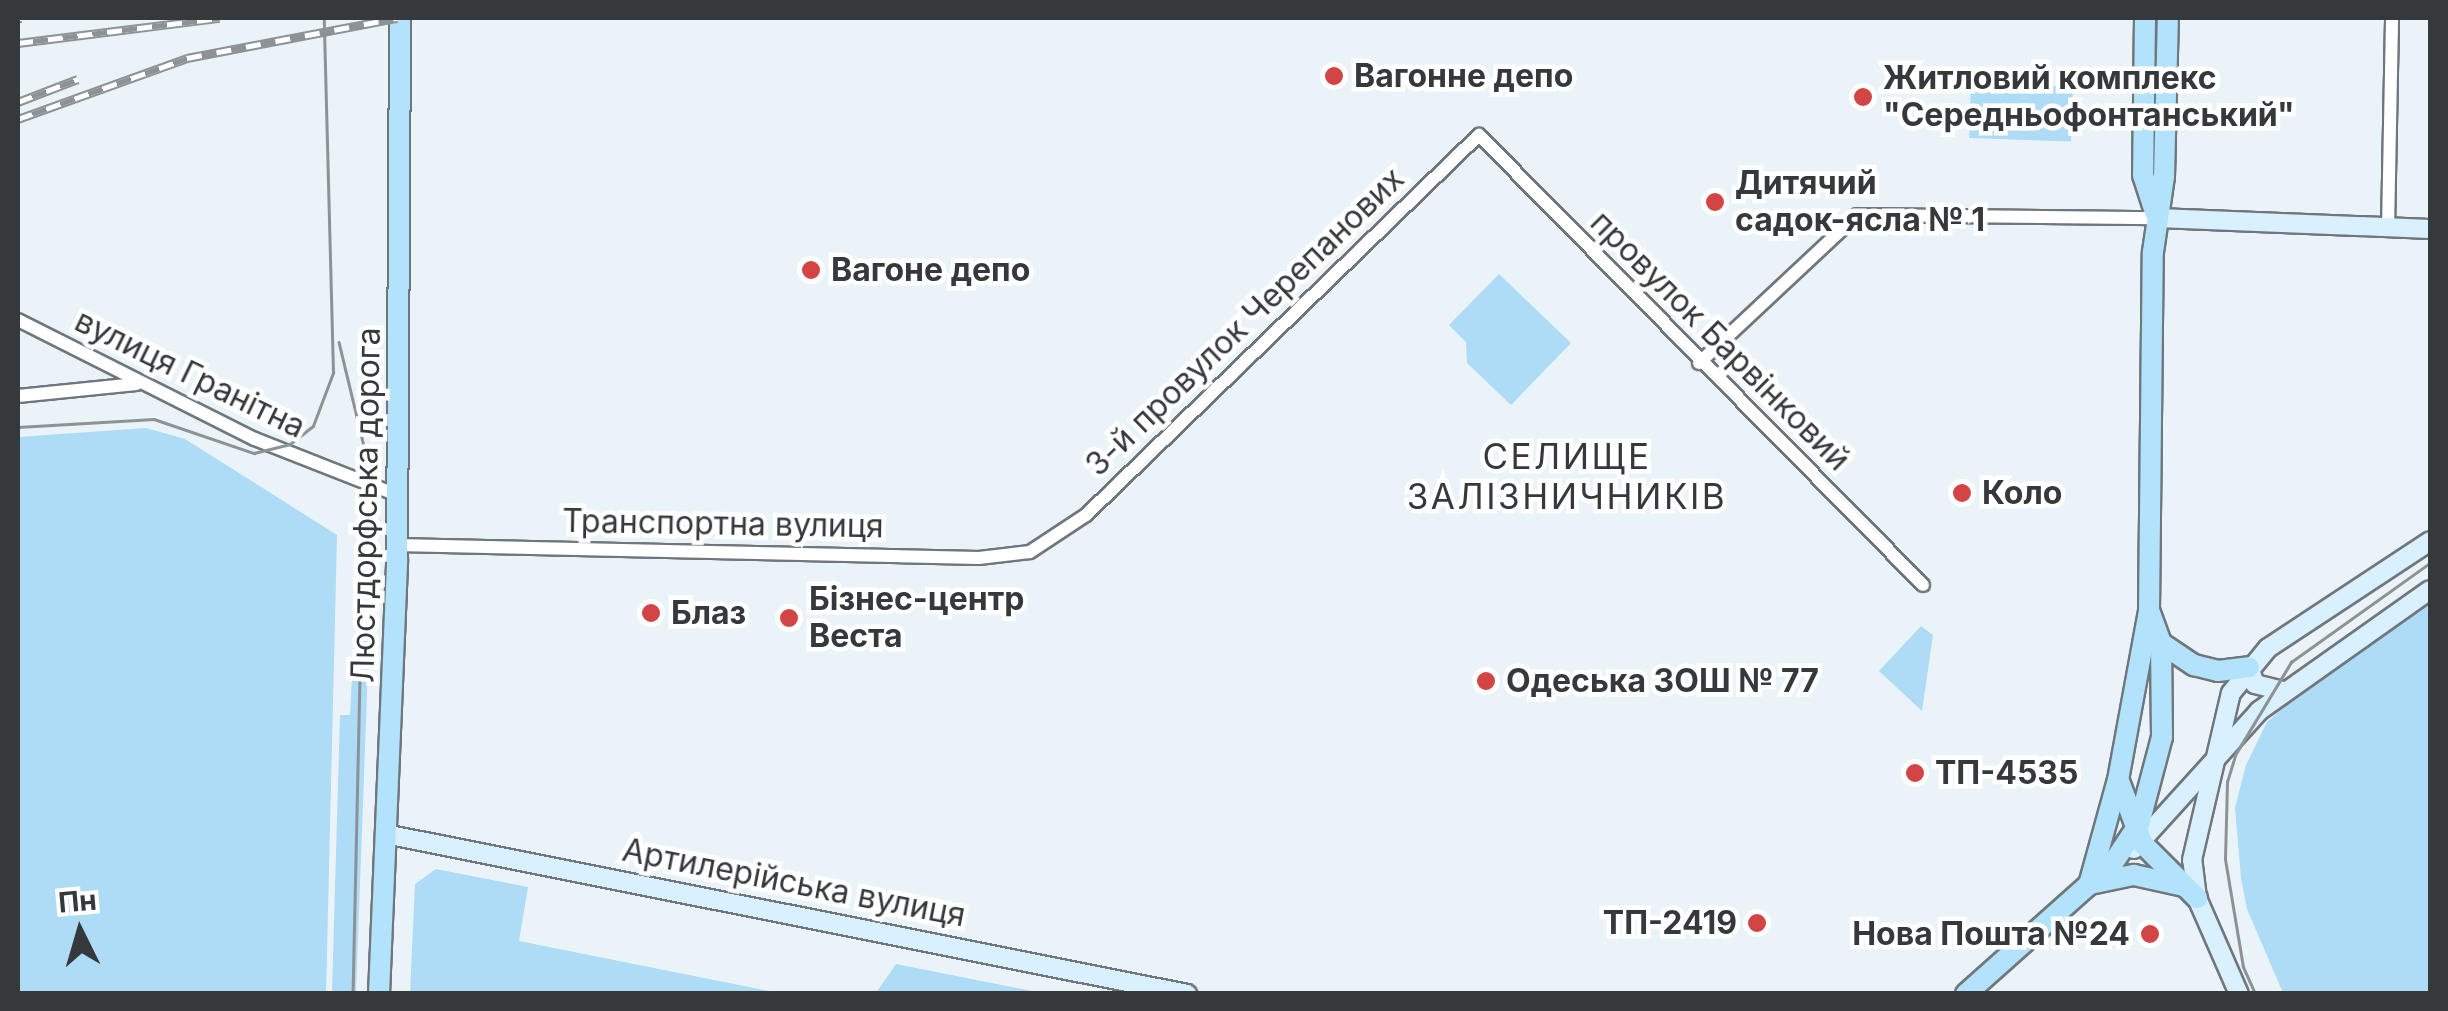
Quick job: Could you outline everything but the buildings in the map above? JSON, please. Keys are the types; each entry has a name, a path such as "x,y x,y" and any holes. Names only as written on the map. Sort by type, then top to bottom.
{"main road":[{"name":"Люстдорфська дорога","path":"379,994 390,835 397,545 400,18"},
{"path":"2145,18 2143,175 2158,218"},
{"path":"2088,885 2118,780 2150,611 2158,218 2168,18"},
{"path":"1966,994 2138,837 2158,767 2161,643 2150,611"},
{"path":"2161,643 2194,665 2218,671 2249,667"},
{"path":"2118,780 2138,837 2193,893"},
{"path":"2088,885 2134,875 2193,893"}],"street":[{"path":"2388,228 2392,18"},
{"name":"провулок Барвінковий","path":"1480,134 1699,363 1923,585"},
{"name":"3-й провулок Черепанових","path":"1046,544 1086,515 1480,134"},
{"path":"1699,363 1857,216 2158,218 2430,229"},
{"name":"вулиця Гранітна","path":"18,320 138,384 397,495"},
{"path":"18,396 138,384"},
{"path":"2239,994 2193,893 2194,844 2231,693 2249,667 2430,541"},
{"name":"Транспортна вулиця","path":"397,545 979,558 1046,544"},
{"path":"2138,837 2210,770 2283,691 2430,590"},
{"path":"2249,667 2255,684 2283,691"},
{"name":"Артилерійська вулиця","path":"390,835 1186,994"}],"shaded area":[{"path":"1971,83 2073,87 2071,142 1969,138"},
{"path":"1499,274 1571,343 1511,405 1467,363 1466,342 1449,325"},
{"path":"146,428 185,439 337,535 326,993 18,993 18,437"},
{"path":"2430,603 2430,993 2283,993 2247,909 2241,878 2235,808 2246,765 2267,722 2320,676"},
{"path":"1921,626 1933,635 1922,711 1879,671"},
{"path":"354,639 369,640 356,993 332,993 340,715 350,715"},
{"path":"436,869 528,887 519,941 779,993 410,993 415,884"},
{"path":"896,964 1042,993 876,993"}],"tram line":[{"path":"18,427 154,419 254,453 290,444 313,426 333,373 324,18"},
{"path":"339,342 365,450 353,994"},
{"path":"2255,994 2243,967 2225,859 2227,782 2235,755 2291,662 2430,563"}],"railway":[{"path":"18,43 219,18"},
{"path":"18,119 187,58 397,18"},
{"path":"18,102 78,79"}],"place":[{"name":"Вагонне депо","path":"1334,76"},
{"name":"Житловий комплекс \"Середньофонтанський\"","path":"1863,97"},
{"name":"Дитячий садок-ясла № 1","path":"1715,202"},
{"name":"Вагоне депо","path":"811,270"},
{"name":"Коло","path":"1962,493"},
{"name":"Блаз","path":"651,613"},
{"name":"Бізнес-центр Веста","path":"789,618"},
{"name":"Одеська ЗОШ № 77","path":"1486,681"},
{"name":"ТП-4535","path":"1915,773"},
{"name":"ТП-2419","path":"1757,923"},
{"name":"Нова Пошта №24","path":"2150,934"}],"district":[{"name":"СЕЛИЩЕ ЗАЛІЗНИЧНИКІВ","path":"1567,476"}]}
